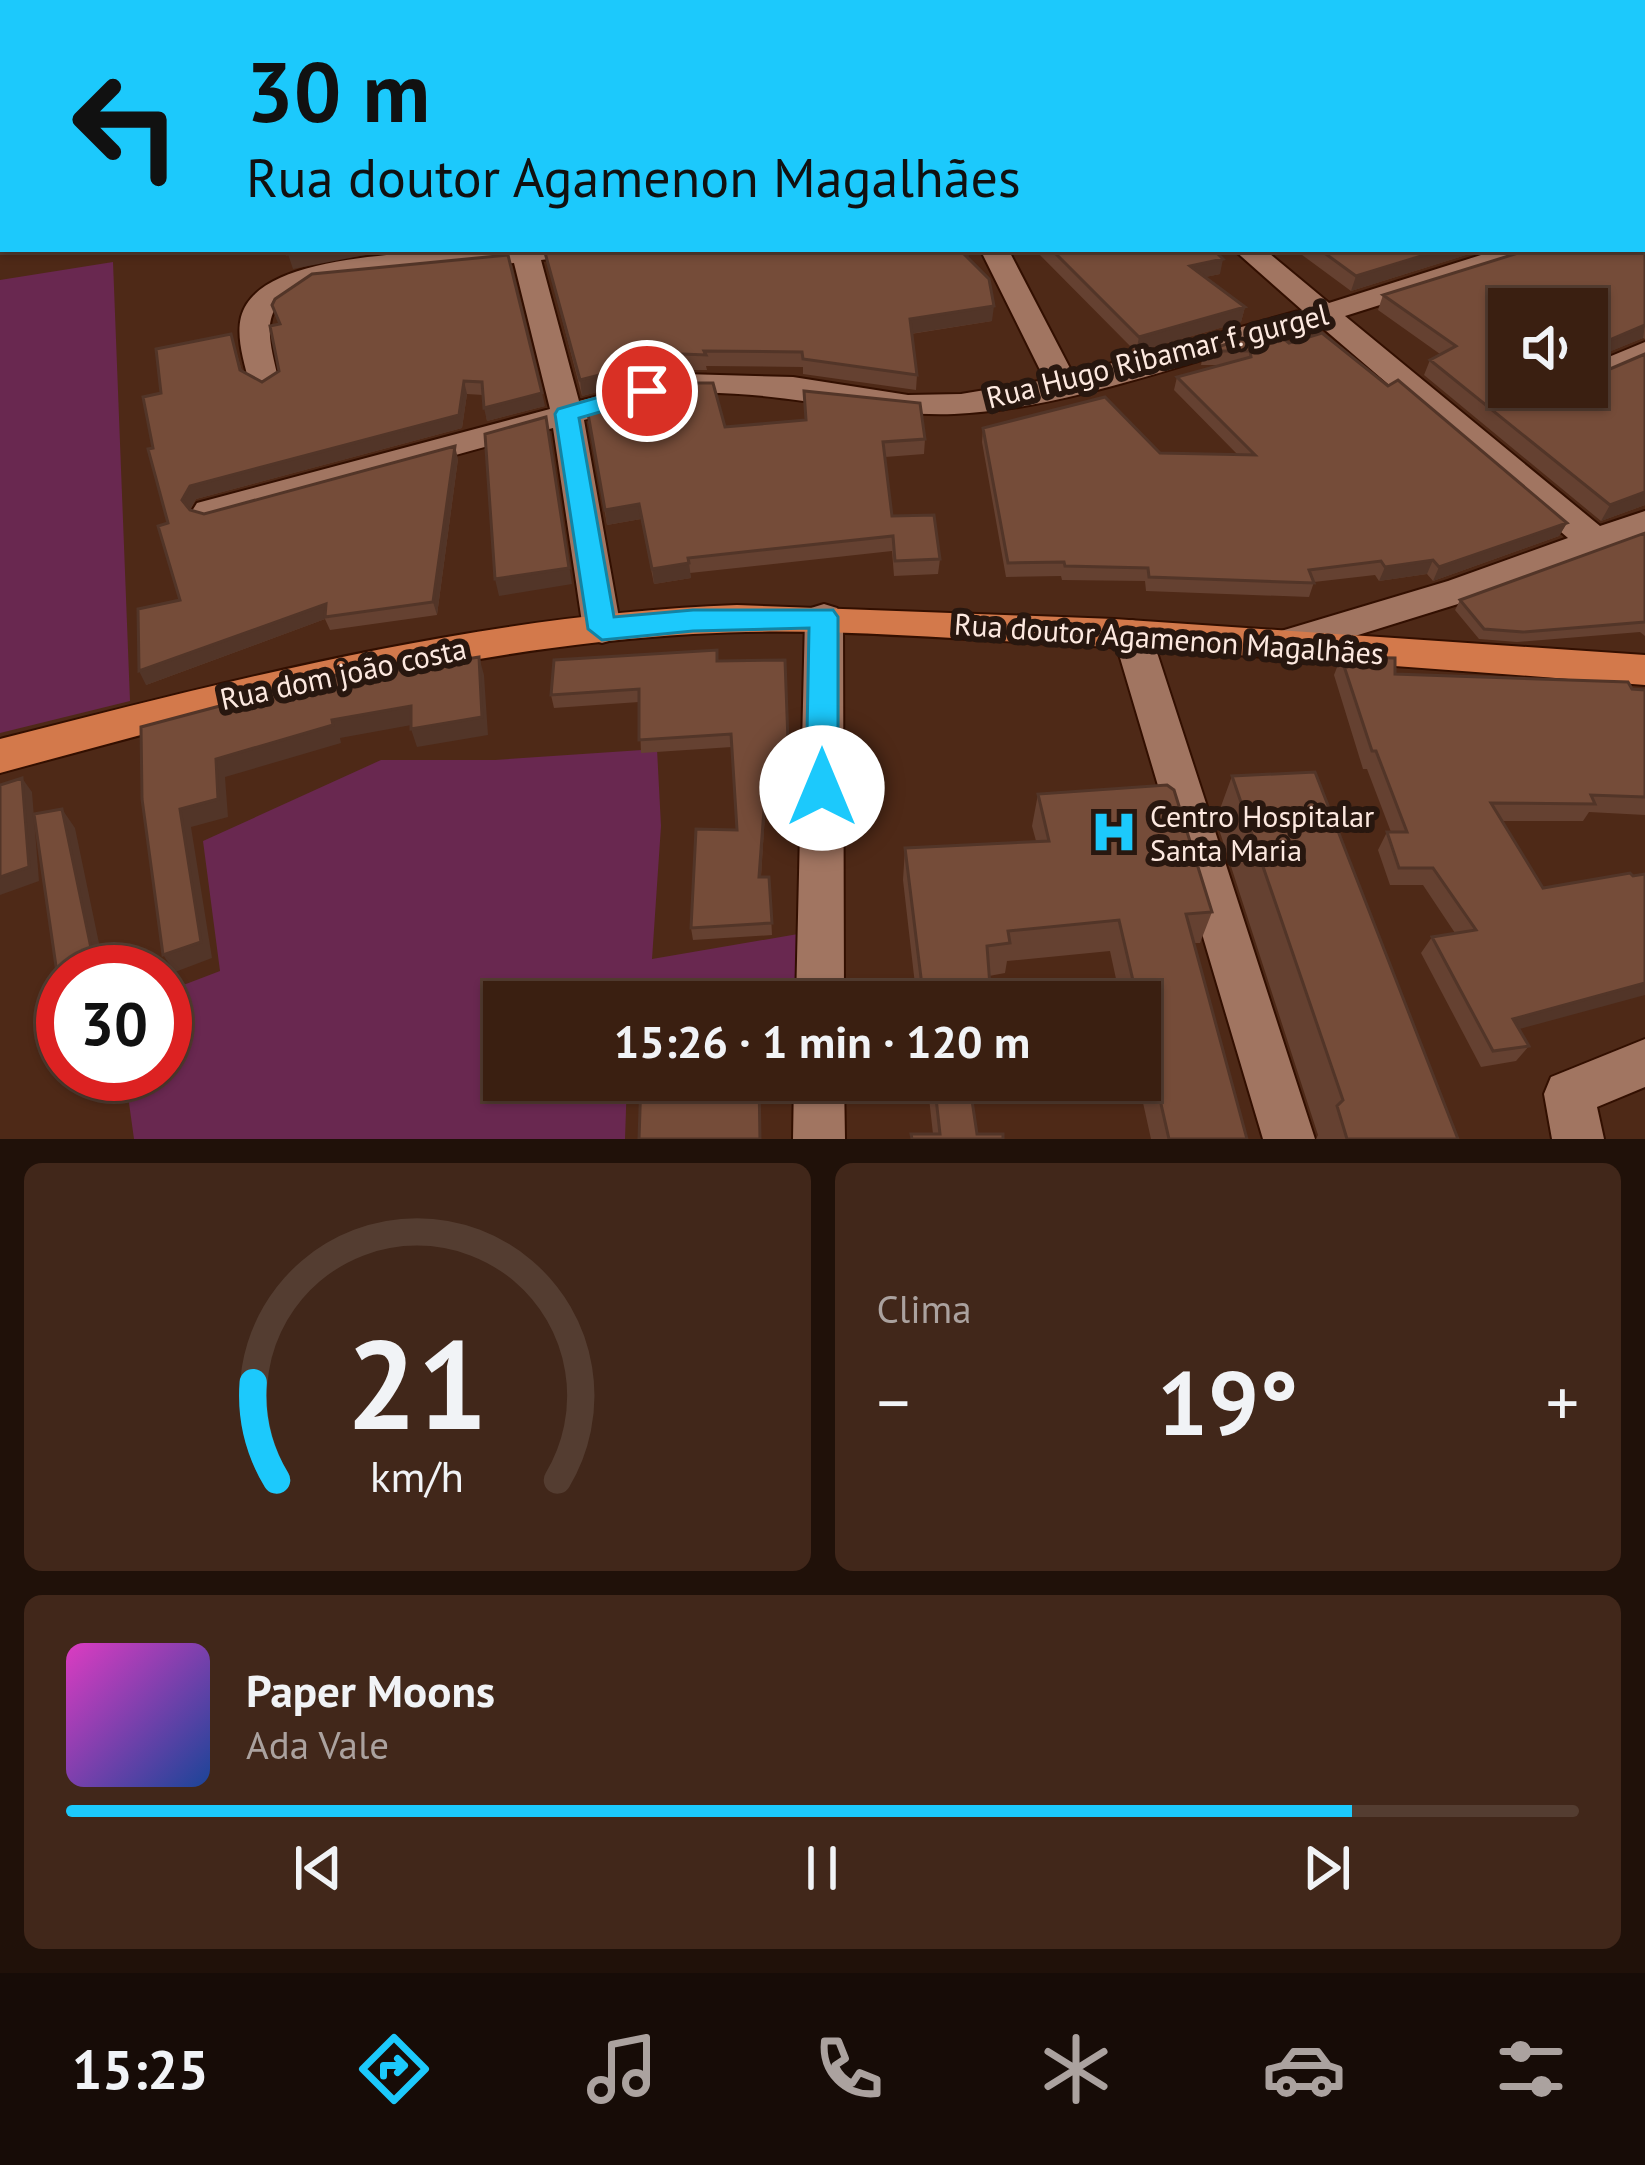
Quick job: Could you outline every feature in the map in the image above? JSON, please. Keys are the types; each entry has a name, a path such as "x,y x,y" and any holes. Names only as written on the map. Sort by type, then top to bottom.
{"main road":[{"name":"Rua doutor Agamenon Magalhães","path":"693,620 824,617 1645,670"},
{"name":"Rua dom joão costa","path":"0,756 339,670 466,645 693,620"}],"street":[{"path":"264,382 251,326 254,311 286,281 340,270 525,252 567,414 602,629"},
{"path":"996,252 1064,386"},
{"path":"1251,252 1597,543"},
{"name":"Rua Hugo Ribamar f. gurgel","path":"209,511 684,383 793,386 908,405 961,404 1064,386 1326,313 1519,252"},
{"path":"1608,368 1645,351"},
{"path":"1284,644 1597,543 1645,523"},
{"path":"820,981 824,617"},
{"path":"1132,634 1289,1139"},
{"path":"1573,1117 1645,1063"},
{"path":"819,1101 819,1139"}],"shaded area":[{"path":"113,262 130,701 0,733 0,280"},
{"path":"657,749 661,826 652,959 798,934 803,981 483,981 483,1101 626,1101 625,1139 134,1139 129,1101 192,1101 192,982 220,971 203,841 381,760 495,760"}],"building":[{"path":"545,252 962,252 989,279 994,306 910,319 917,375 803,359 802,352 704,351 706,355 682,354 580,380"},
{"path":"1054,252 1216,252 1223,259 1190,266 1245,307 1139,337"},
{"path":"1323,252 1434,252 1356,276"},
{"path":"1521,252 1645,252 1645,325 1608,341 1608,288 1488,288 1488,407 1430,360 1456,346 1383,295"},
{"path":"508,255 542,393 484,408 482,382 464,381 459,415 190,486 182,500 190,510 204,514 455,446 433,602 325,617 326,604 139,671 138,609 180,600 158,526 168,523 148,449 153,448 143,397 161,393 156,349 231,334 240,370 262,382 279,371 270,326 280,324 272,305 312,274"},
{"path":"1273,330 1289,343 1322,333 1388,386 1398,380 1567,523 1439,567 1433,560 1385,567 1381,561 1309,570 1314,583 1149,577 1148,568 1008,563 983,428 1105,397 1160,453 1255,455 1177,377 1251,357 1250,351 1204,351"},
{"path":"1645,354 1645,492 1610,505 1490,408 1608,408 1608,370"},
{"path":"689,383 713,383 725,427 806,420 804,391 920,403 925,439 883,442 892,516 934,515 940,559 895,561 893,536 688,558 689,563 652,569 639,504 605,510 587,408"},
{"path":"546,417 569,568 495,579 485,434"},
{"path":"1645,533 1645,622 1523,632 1484,629 1460,600"},
{"path":"717,650 717,661 785,660 789,768 767,769 759,877 769,877 772,923 691,928 696,829 737,830 731,734 639,740 639,689 551,695 554,660"},
{"path":"479,657 482,717 411,729 411,706 332,720 333,725 216,759 218,799 180,809 201,942 162,945 142,799 141,727 385,662 385,672"},
{"path":"1341,657 1395,658 1395,674 1628,682 1632,689 1645,690 1645,797 1591,795 1595,804 1491,803 1543,888 1645,874 1645,983 1513,1019 1529,1046 1493,1051 1432,937 1476,930 1433,868 1399,868 1387,832 1407,832 1376,751 1372,751"},
{"path":"1315,772 1458,1139 1347,1139 1337,1106 1343,1100 1232,776"},
{"path":"22,778 29,867 0,877 0,785"},
{"path":"1167,785 1174,790 1212,912 1186,914 1247,1139 1169,1139 1160,1101 1161,981 1133,981 1119,920 1008,931 1010,943 987,946 990,981 921,981 905,848 1049,841 1038,794"},
{"path":"62,809 90,945 53,945 34,814"},
{"path":"640,1101 759,1101 760,1139 639,1139"},
{"path":"936,1101 972,1101 977,1134 1003,1134 1003,1139 912,1139 911,1134 940,1134"}],"place":[{"name":"Centro Hospitalar Santa Maria","path":"1114,832"}],"route":[{"path":"647,391 567,414 602,629 693,620 824,617 822,788"}]}
